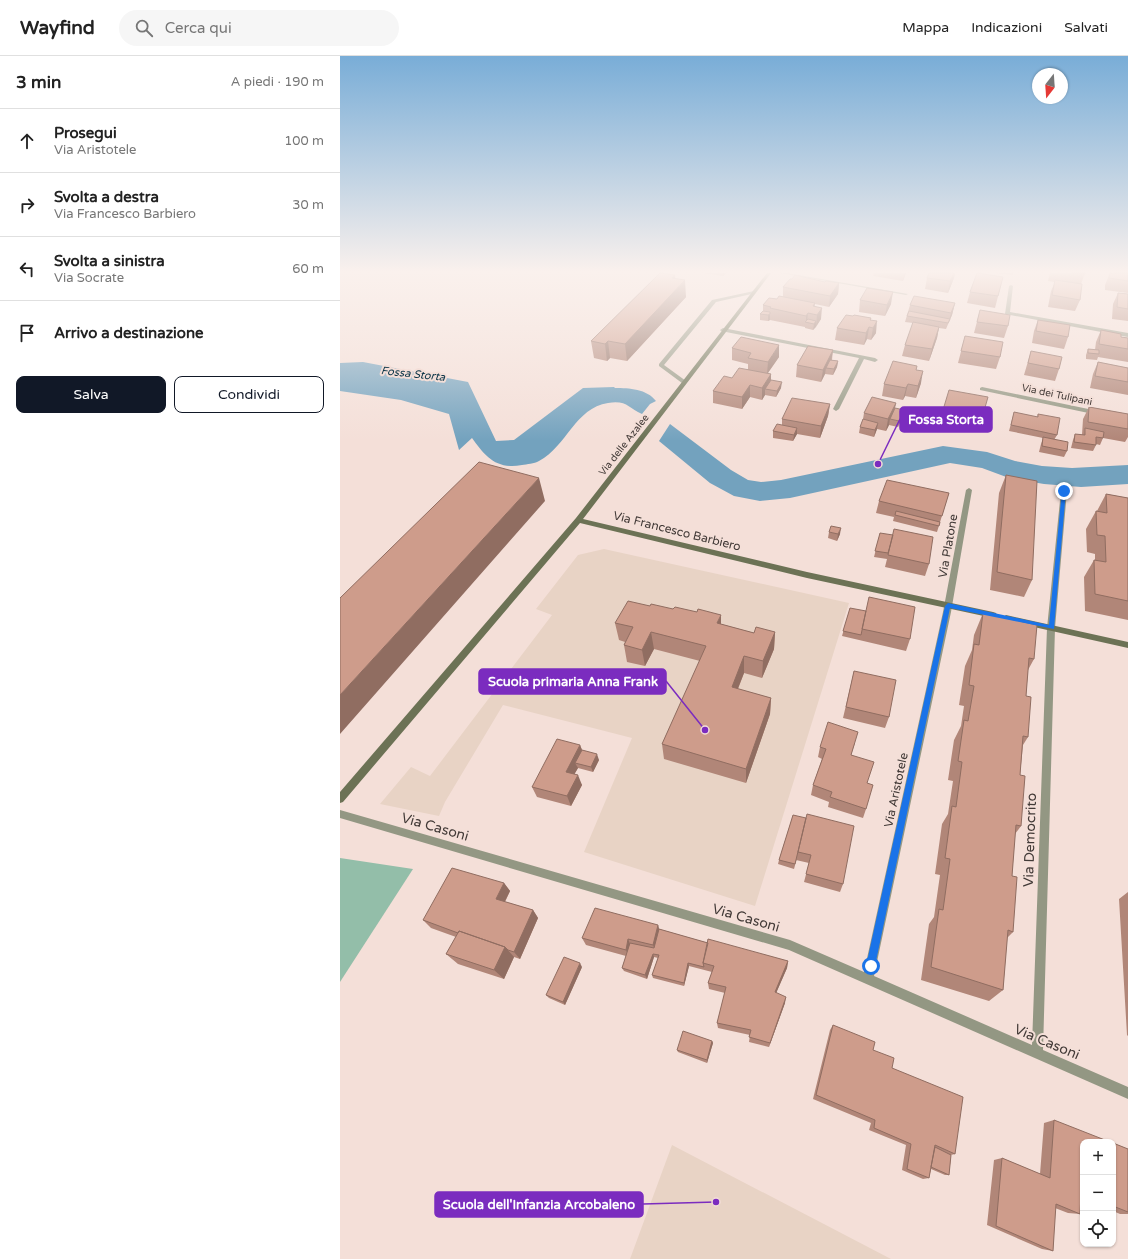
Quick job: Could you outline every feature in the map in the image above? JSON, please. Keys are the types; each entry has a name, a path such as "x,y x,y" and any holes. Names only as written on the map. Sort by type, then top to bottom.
{"street":[{"path":"684,382 661,365 691,329"},
{"path":"1096,329 1128,335"},
{"path":"724,330 875,360"},
{"name":"Via delle Azalee","path":"578,520 724,330"},
{"path":"836,409 862,358"},
{"name":"Via dei Tulipani","path":"982,389 1105,414"},
{"name":"Via Platone","path":"948,606 969,490"},
{"name":"Via Democrito","path":"1037,1053 1051,628 1064,491"},
{"path":"340,799 578,520"},
{"name":"Via Francesco Barbiero","path":"578,520 807,575 1128,645"},
{"name":"Via Aristotele","path":"868,980 948,606"},
{"name":"Via Casoni","path":"340,814 790,945 1128,1093"}],"shaded area":[{"path":"604,549 849,603 755,906 584,852 632,738 503,705 445,802 439,816 380,804 411,767 430,776 552,615 536,609 578,555"},
{"path":"672,1145 891,1259 630,1259"}],"green space":[{"path":"340,858 413,869 340,982"}],"water":[{"path":"363,362 468,382 496,441 514,440 583,388 614,387 632,389 648,394 656,401 650,404 642,414 627,405 614,402 597,406 587,412 557,446 539,461 522,465 505,465 492,460 487,456 472,438 459,450 449,414 401,400 340,391 340,363"},
{"path":"670,424 731,470 748,480 761,482 781,480 943,446 987,452 1015,461 1042,466 1072,468 1128,465 1128,484 1081,487 1044,484 1009,478 982,468 950,463 790,498 760,501 734,496 710,483 659,441"}],"building":[{"path":"603,329 639,329 625,344 608,341 605,344 591,341"},
{"path":"844,329 868,329 866,333"},
{"path":"911,329 938,329 932,349 905,345"},
{"path":"1036,329 1069,329 1068,337 1036,331"},
{"path":"1101,330 1121,334 1121,337 1128,338 1128,349 1099,344"},
{"path":"965,336 1003,342 1000,357 961,351"},
{"path":"741,337 779,345 768,362 748,358 751,353 732,348"},
{"path":"808,346 833,350 823,370 797,365"},
{"path":"1088,349 1099,350 1099,354 1088,353"},
{"path":"1031,351 1062,357 1059,369 1028,363"},
{"path":"830,360 838,361 834,369 826,368"},
{"path":"893,361 917,366 916,370 923,371 918,386 908,384 906,388 884,384"},
{"path":"1098,362 1128,368 1128,382 1095,376"},
{"path":"739,368 771,374 762,388 750,385 742,397 713,391 724,376 732,378"},
{"path":"771,380 782,382 777,391 765,389"},
{"path":"949,390 988,397 982,418 943,410"},
{"path":"872,397 896,403 888,419 864,413"},
{"path":"792,398 830,404 821,426 782,419"},
{"path":"1089,407 1128,414 1128,429 1088,422"},
{"path":"895,408 904,410 899,421 890,419"},
{"path":"1014,412 1038,417 1038,414 1060,418 1057,435 1011,425"},
{"path":"863,419 878,423 875,430 860,427"},
{"path":"777,424 797,428 794,435 773,431"},
{"path":"1085,428 1104,432 1103,438 1096,437 1096,445 1074,442 1075,434 1085,435"},
{"path":"1043,437 1068,442 1067,451 1042,446"},
{"path":"479,462 539,478 340,695 340,598"},
{"path":"1006,475 1037,481 1032,580 997,572"},
{"path":"887,480 949,493 942,516 879,501"},
{"path":"1106,494 1128,498 1128,601 1095,594 1094,560 1106,562 1105,536 1097,535 1096,511 1107,513"},
{"path":"896,511 940,522 939,526 895,515"},
{"path":"831,526 841,528 838,534 829,532"},
{"path":"894,529 933,537 929,564 888,555"},
{"path":"880,533 893,535 888,553 875,551"},
{"path":"869,597 915,607 910,639 862,629"},
{"path":"628,601 673,609 675,607 697,612 698,609 721,615 717,623 754,633 756,627 775,632 763,661 744,656 732,687 771,698 746,769 662,744 706,646 651,632 642,650 624,645 633,627 615,623"},
{"path":"850,608 866,611 861,635 843,631"},
{"path":"983,613 1037,625 1034,659 1029,658 1026,696 1031,697 1028,737 1023,736 1020,775 1025,776 1021,826 1016,825 1012,876 1017,877 1013,932 1008,930 1003,990 931,967 939,909 943,910 950,859 945,858 952,806 956,807 962,762 958,761 964,720 968,721 974,686 969,685 974,644 979,645"},
{"path":"854,671 896,680 889,717 846,707"},
{"path":"828,722 858,732 851,755 874,762 867,783 873,785 866,809 830,797 832,792 813,785 826,749 820,747"},
{"path":"557,739 580,745 566,772 578,775 567,796 532,787"},
{"path":"582,750 597,754 591,767 575,763"},
{"path":"807,814 854,826 843,884 806,874 811,855 798,852"},
{"path":"793,815 806,818 795,864 779,860"},
{"path":"452,868 504,883 496,899 533,910 514,952 505,947 459,931 458,933 423,920"},
{"path":"595,908 658,925 653,945 628,939 626,950 582,938"},
{"path":"659,929 708,943 703,963 704,967 688,963 684,983 652,975 659,955 653,954 645,975 622,968 630,943 654,948"},
{"path":"459,931 505,947 494,970 446,954"},
{"path":"708,939 788,961 775,992 786,997 770,1043 749,1037 751,1030 717,1023 726,987 708,983 714,966 703,963"},
{"path":"564,957 580,963 563,1002 546,995"},
{"path":"833,1025 875,1042 873,1050 894,1058 892,1068 963,1097 955,1154 935,1145 929,1178 907,1169 911,1144 874,1128 875,1120 816,1095"},
{"path":"683,1031 712,1041 707,1060 677,1050"},
{"path":"1054,1120 1102,1139 1080,1139 1080,1214 1056,1204 1053,1251 996,1226 1002,1158 1050,1178"},
{"path":"1116,1144 1128,1149 1128,1212 1116,1207"},
{"path":"935,1147 951,1155 949,1175 931,1167"}],"place":[{"name":"Fossa Storta","path":"878,464"},
{"name":"Scuola primaria Anna Frank","path":"705,730"},
{"name":"Scuola dell'Infanzia Arcobaleno","path":"716,1202"}],"route":[{"path":"871,966 948,606 1051,628 1064,491"}]}
